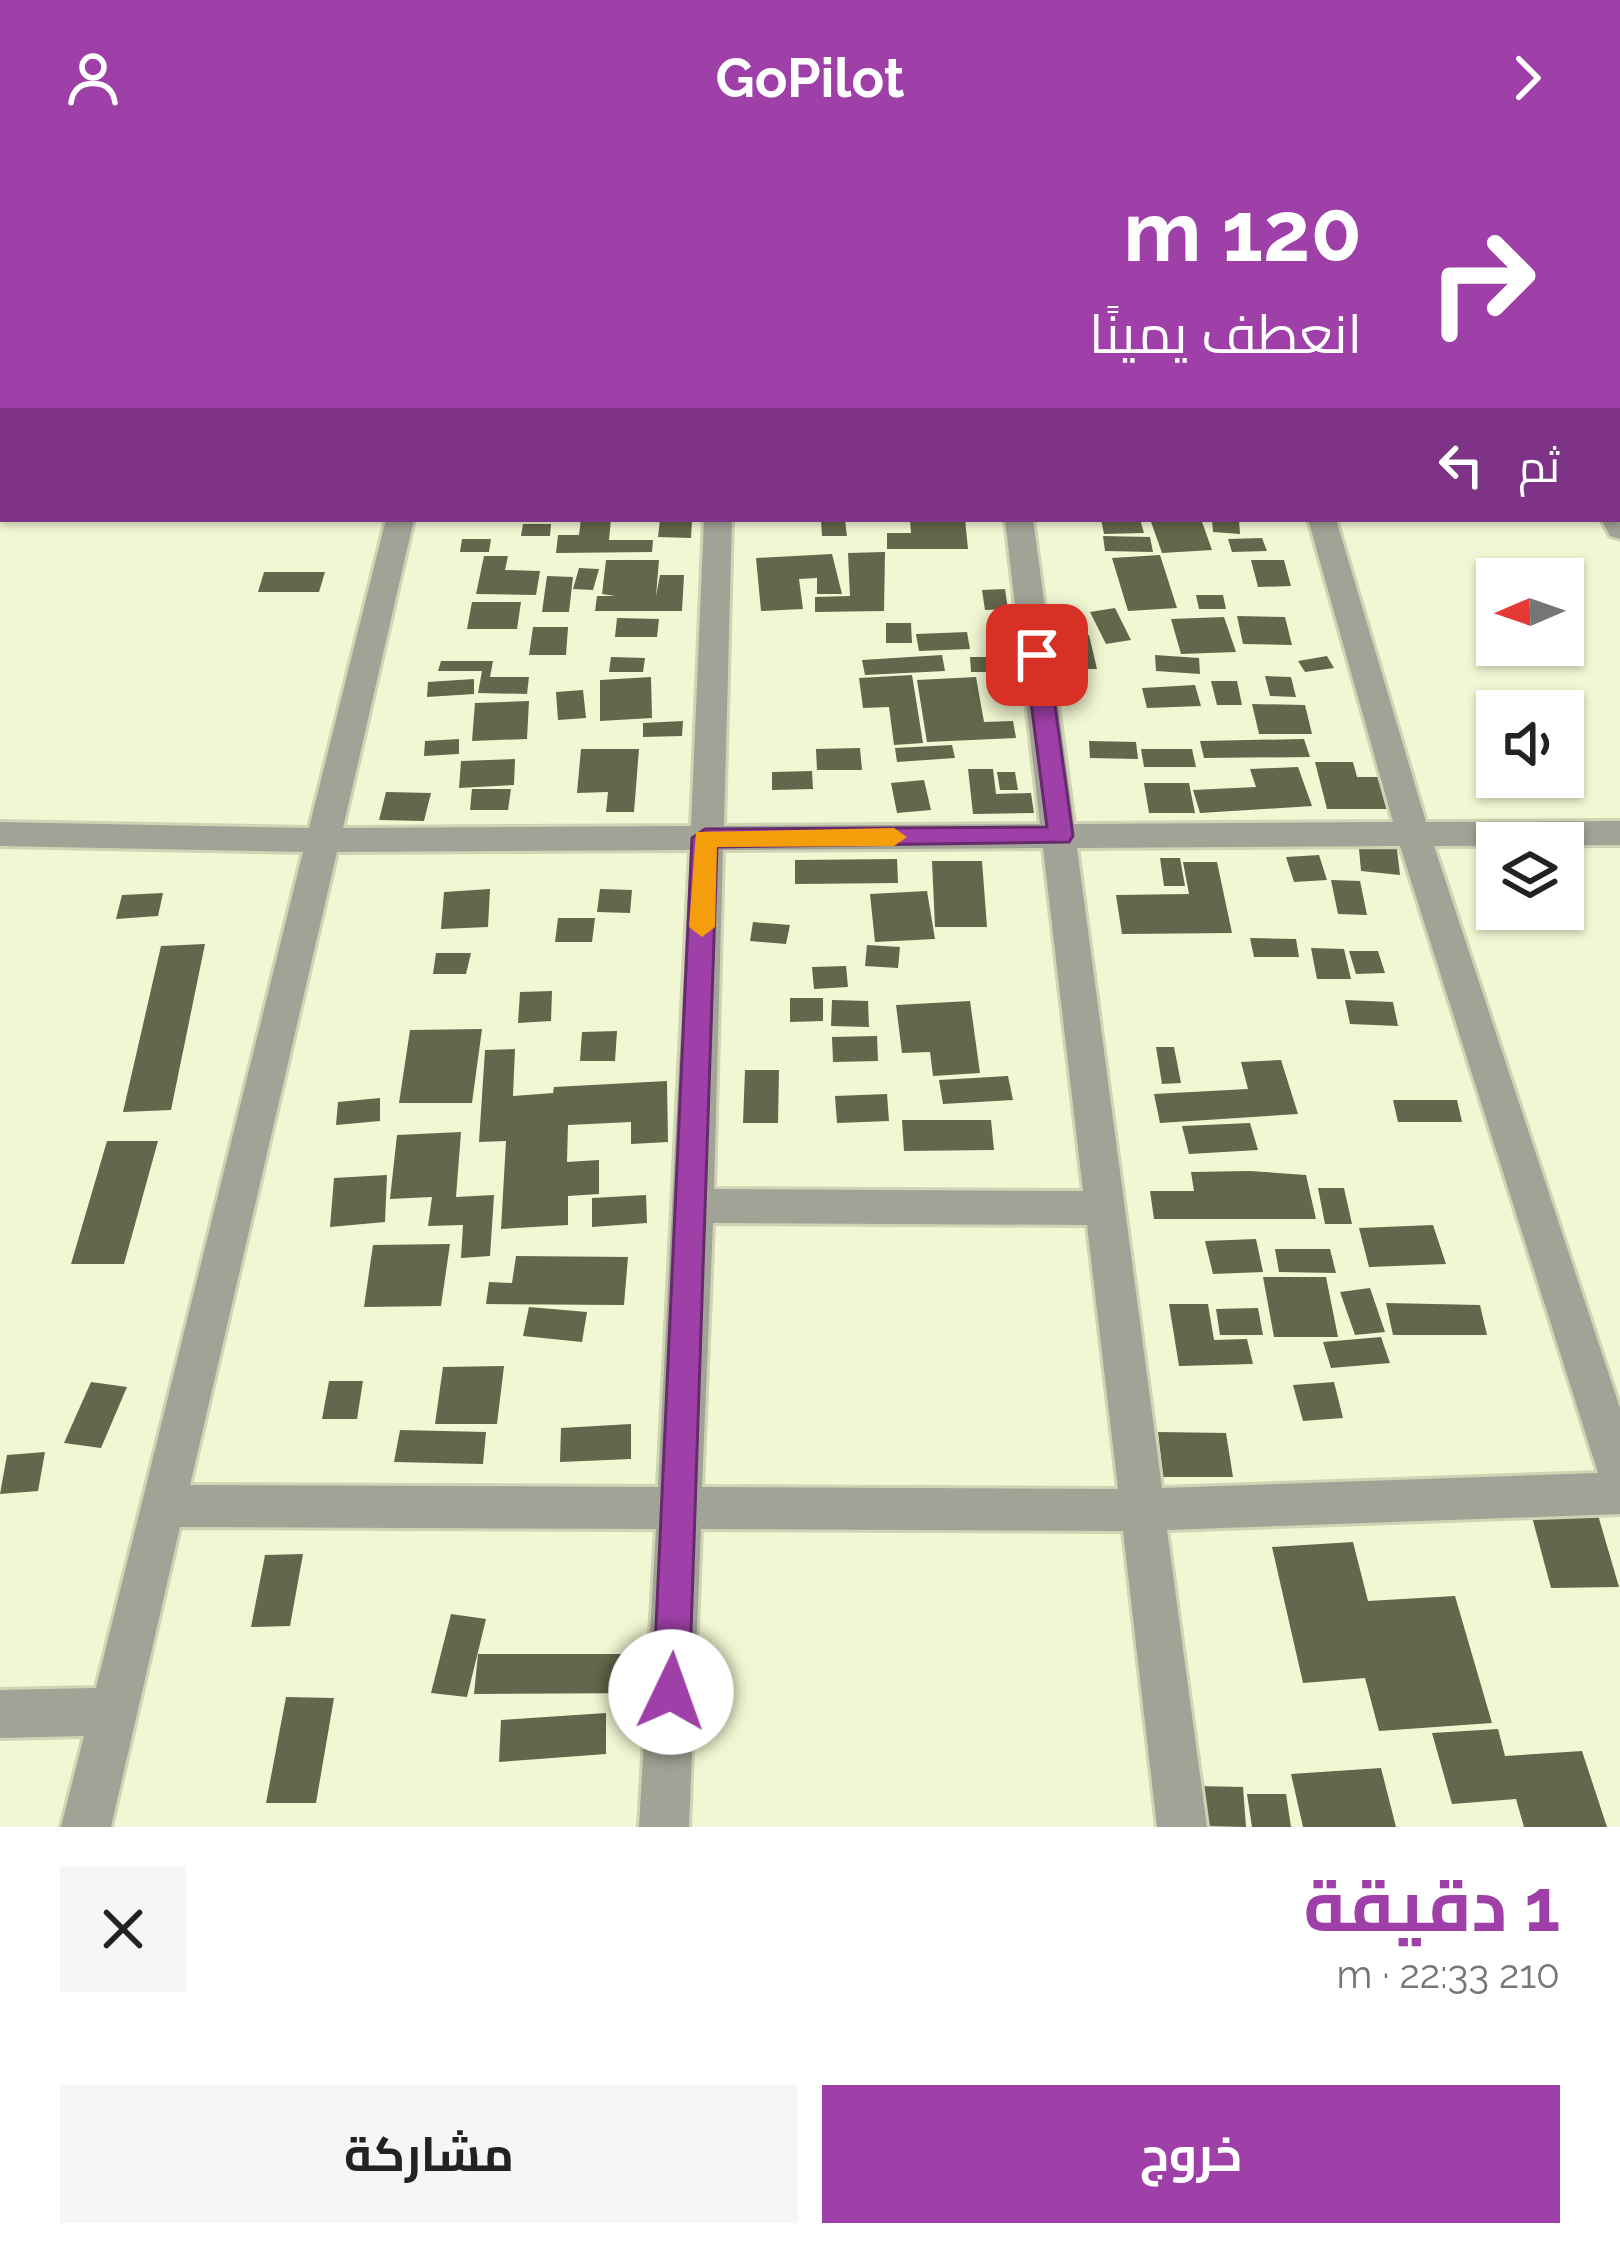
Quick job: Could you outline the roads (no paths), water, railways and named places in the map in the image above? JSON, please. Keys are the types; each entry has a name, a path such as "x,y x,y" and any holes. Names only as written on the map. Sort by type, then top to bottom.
{"street":[{"path":"86,1827 399,522"},
{"path":"664,1827 694,1206 718,522"},
{"path":"1019,522 1182,1827"},
{"path":"1323,522 1413,833 1620,1474"},
{"path":"0,834 326,840 1620,833"},
{"path":"694,1206 1107,1208"},
{"path":"164,1506 680,1513 1142,1510 1620,1493"},
{"path":"0,1714 114,1712"}]}
